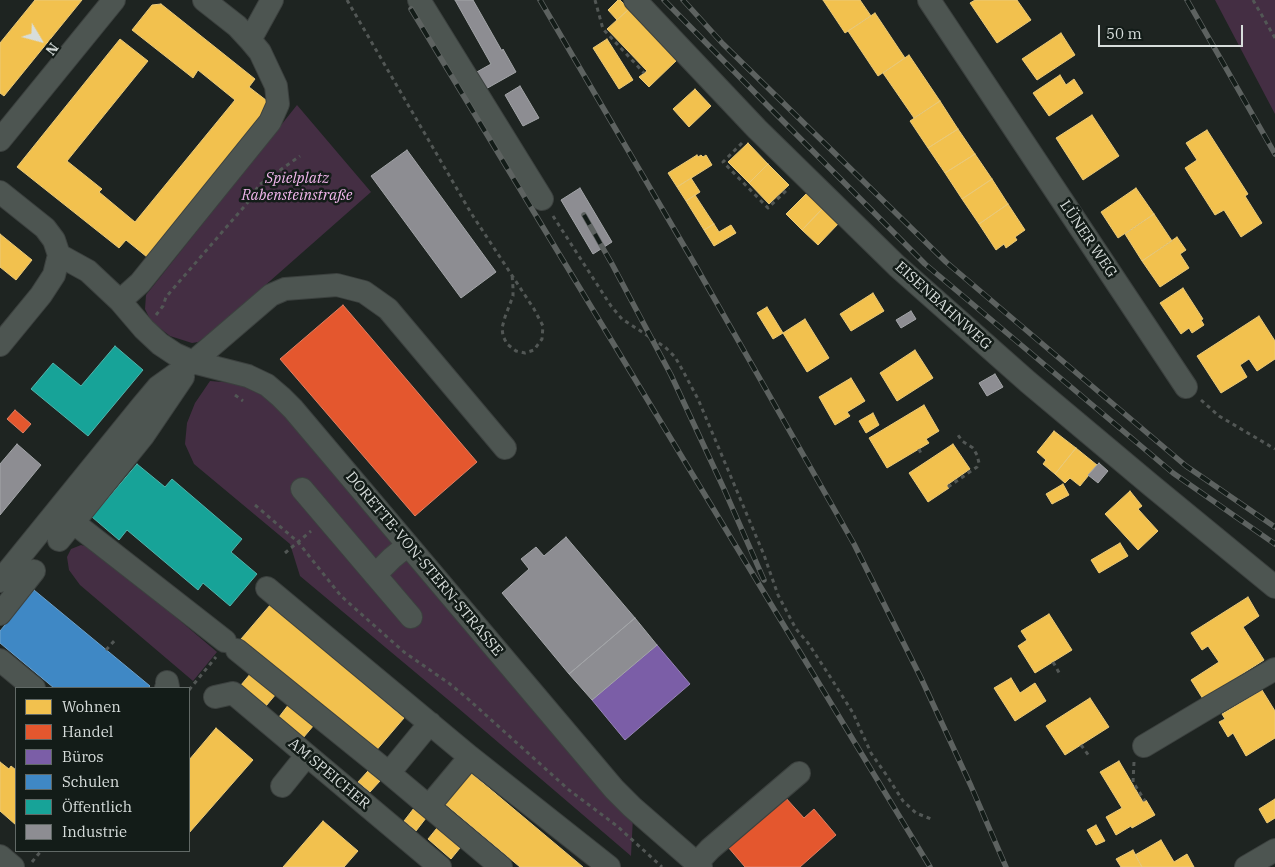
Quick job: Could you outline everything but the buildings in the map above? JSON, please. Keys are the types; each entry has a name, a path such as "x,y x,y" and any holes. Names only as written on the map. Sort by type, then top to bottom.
{"street":[{"path":"0,140 114,0"},
{"path":"120,301 140,284 270,122 278,104 276,86 260,52 237,26 204,0"},
{"path":"250,40 272,0"},
{"path":"419,0 542,199"},
{"name":"EISENBAHNWEG","path":"635,0 757,129 898,266 1028,382 1275,587"},
{"name":"LÜNER WEG","path":"929,0 1186,386"},
{"path":"0,192 45,228 54,240 59,255 54,275 41,295 0,345"},
{"name":"DORETTE-VON-STERN-STRASSE","path":"59,255 88,271 120,301 144,329 160,344 175,354 193,362 248,376 267,385 281,397 408,544 614,789 699,865"},
{"path":"0,581 158,387 193,362 271,295 285,289 337,285 364,292 388,309 505,448"},
{"path":"59,540 144,436 193,362"},
{"path":"302,489 411,617"},
{"path":"74,523 389,773 501,867"},
{"path":"375,575 408,544"},
{"path":"0,614 34,571"},
{"path":"267,588 470,757 609,867"},
{"path":"0,660 33,687"},
{"path":"1139,750 1275,669"},
{"name":"AM SPEICHER","path":"215,697 233,693 440,867"},
{"path":"389,773 430,723"},
{"path":"282,786 307,755"},
{"path":"429,806 470,757"},
{"path":"699,865 710,849 799,773"},
{"path":"1246,867 1275,850"},
{"path":"0,856 14,867"}],"path":[{"path":"347,0 471,213 512,274 543,326 542,339 534,350 525,353 507,344 503,336 504,317 513,296 512,274"},
{"path":"595,0 604,29 644,73"},
{"path":"1253,0 1275,38"},
{"path":"757,129 723,162 755,192 768,208 803,175"},
{"path":"144,329 163,306 166,297 248,201 259,185 300,156"},
{"path":"542,199 611,306 622,319 665,347 675,357 698,399 764,554 778,595 787,612 839,690 853,714 871,753 903,801 916,813 931,818"},
{"path":"1186,386 1219,416 1275,449"},
{"path":"948,487 977,467 979,463 973,448 962,441 956,432"},
{"path":"918,450 922,456"},
{"path":"255,504 298,542 341,596 404,652 468,698 569,790 617,826 662,867"},
{"path":"285,553 328,520"},
{"path":"106,650 116,639"},
{"path":"190,689 218,655 231,646"},
{"path":"1053,662 1061,676"},
{"path":"1081,745 1089,756"},
{"path":"1139,750 1133,782 1144,801"},
{"path":"28,867 40,852"}],"green space":[{"path":"1215,0 1275,0 1275,114"},
{"name":"Spielplatz Rabensteinstraße","path":"297,105 371,192 211,333 198,342 192,343 170,336 151,321 145,309 146,295"},
{"path":"210,381 235,383 258,392 281,410 633,817 631,856 300,576 290,544 194,464 185,444 187,423 195,403"},
{"path":"81,545 95,549 217,652 193,681 80,585 69,570 67,557 71,549"}],"railway":[{"path":"540,0 694,263 854,544 921,678 1006,867"},
{"path":"664,0 925,264 1173,473 1275,544"},
{"path":"683,0 723,44 946,262 1186,466 1275,527"},
{"path":"1187,0 1275,154"},
{"path":"411,9 930,867"},
{"path":"584,215 671,375 764,580"}]}
